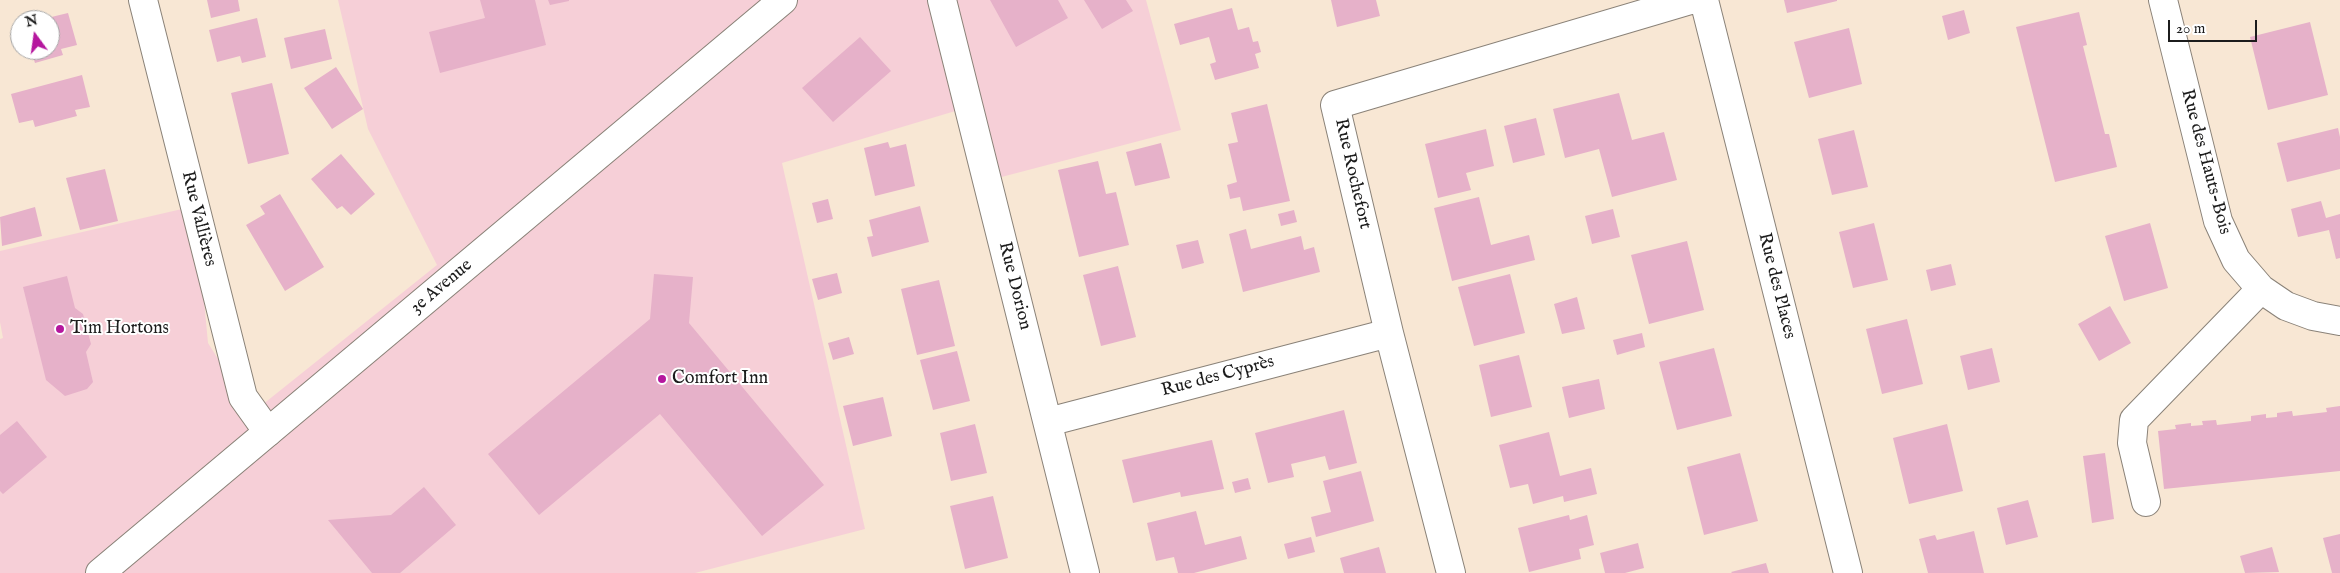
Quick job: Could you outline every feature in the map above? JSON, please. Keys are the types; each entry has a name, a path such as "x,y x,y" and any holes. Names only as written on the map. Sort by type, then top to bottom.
{"street":[{"name":"Rue Vallières","path":"143,0 243,396 268,432"},
{"name":"3e Avenue","path":"100,573 783,0"},
{"name":"Rue Dorion","path":"942,0 1085,573"},
{"name":"Rue Rochefort","path":"1451,573 1389,332 1335,105 1690,0"},
{"name":"Rue des Places","path":"1704,0 1848,573"},
{"name":"Rue des Hauts-Bois","path":"2163,0 2218,222 2236,260 2261,289 2286,306 2314,316 2340,321"},
{"path":"2146,502 2132,443 2134,420 2261,289"},
{"name":"Rue des Cyprès","path":"1048,422 1389,332"}],"shaded area":[{"path":"338,0 1146,0 1181,130 990,180 972,106 782,163 865,529 695,573 0,573 0,339 3,338 0,322 0,251 195,206 208,343 252,413 437,265 368,129"}],"building":[{"path":"207,0 238,0 240,11 211,18"},
{"path":"480,0 535,0 546,45 440,73 429,32 485,18"},
{"path":"548,0 569,0 569,1 550,5"},
{"path":"990,0 1058,0 1068,18 1016,47"},
{"path":"1084,0 1126,0 1133,11 1102,29"},
{"path":"1331,0 1376,0 1380,16 1337,27"},
{"path":"1784,0 1837,0 1837,1 1787,13"},
{"path":"1232,8 1238,30 1249,27 1253,42 1258,41 1261,52 1255,54 1259,68 1215,80 1210,64 1216,62 1209,37 1180,45 1174,24"},
{"path":"1964,10 1970,33 1948,40 1942,16"},
{"path":"2079,12 2087,45 2083,46 2105,134 2109,134 2117,167 2055,182 2016,27"},
{"path":"68,13 77,45 61,49 63,55 60,56 60,15"},
{"path":"257,18 266,57 242,63 240,56 217,62 209,30"},
{"path":"2310,22 2328,95 2268,110 2250,37"},
{"path":"1849,28 1862,84 1809,98 1794,42"},
{"path":"325,29 332,59 291,69 284,38"},
{"path":"860,37 891,71 833,122 802,88"},
{"path":"34,60 46,60 35,63"},
{"path":"336,67 363,109 332,129 304,88"},
{"path":"82,75 90,107 75,110 77,116 35,127 33,120 19,123 11,94"},
{"path":"272,83 289,154 248,164 231,93"},
{"path":"1619,93 1632,140 1664,132 1677,180 1612,197 1599,149 1565,158 1553,109"},
{"path":"1267,104 1290,201 1243,211 1240,197 1230,199 1227,185 1237,182 1228,144 1238,142 1231,113"},
{"path":"1536,118 1545,155 1513,163 1504,126"},
{"path":"2338,128 2340,137 2340,169 2287,182 2277,143"},
{"path":"1486,129 1494,166 1466,173 1471,190 1438,198 1425,144"},
{"path":"1854,130 1868,187 1832,195 1818,139"},
{"path":"888,142 890,148 906,144 915,186 875,196 864,148"},
{"path":"1161,143 1170,178 1135,186 1126,152"},
{"path":"341,154 375,194 351,215 342,206 337,209 311,179"},
{"path":"1098,161 1106,194 1116,192 1129,245 1079,257 1058,170"},
{"path":"105,169 118,221 80,230 66,178"},
{"path":"280,194 324,267 285,291 246,225 265,214 260,206"},
{"path":"1479,197 1491,245 1529,235 1535,260 1452,281 1434,208"},
{"path":"828,199 833,219 817,223 812,203"},
{"path":"2321,201 2326,218 2340,214 2340,258 2336,259 2329,230 2298,237 2291,209"},
{"path":"920,206 929,242 872,257 867,237 873,236 869,220"},
{"path":"35,207 42,236 2,246 0,217"},
{"path":"1613,209 1620,237 1592,244 1585,216"},
{"path":"1294,210 1297,222 1281,226 1278,214"},
{"path":"1874,223 1888,280 1853,288 1839,232"},
{"path":"2150,223 2168,288 2124,301 2105,236"},
{"path":"1246,229 1251,249 1301,236 1304,250 1314,247 1320,272 1243,292 1229,234"},
{"path":"1198,240 1204,263 1182,269 1176,245"},
{"path":"1687,241 1704,310 1649,324 1631,255"},
{"path":"1951,264 1956,285 1931,291 1926,270"},
{"path":"1118,266 1136,337 1101,346 1083,275"},
{"path":"837,273 842,293 818,300 812,279"},
{"path":"654,274 693,277 689,323 824,485 762,536 660,414 539,515 488,454 650,319"},
{"path":"1510,274 1525,333 1474,346 1458,287"},
{"name":"Tim Hortons","path":"67,276 75,308 83,314 91,344 86,352 93,382 87,389 65,396 46,380 23,287"},
{"path":"939,280 955,346 917,355 901,289"},
{"path":"1577,297 1585,329 1562,334 1554,304"},
{"path":"2110,306 2131,343 2099,361 2078,324"},
{"path":"1907,319 1923,384 1882,394 1866,329"},
{"path":"1642,333 1645,347 1617,355 1613,340"},
{"path":"849,337 854,354 833,360 828,343"},
{"path":"1714,348 1732,416 1677,430 1659,362"},
{"path":"1992,348 2000,382 1968,390 1960,356"},
{"path":"957,351 970,401 933,410 920,360"},
{"path":"1519,355 1532,407 1491,417 1479,365"},
{"path":"1599,379 1605,409 1569,418 1562,387"},
{"path":"883,397 892,436 853,446 843,406"},
{"path":"2340,406 2340,471 2164,489 2158,431 2176,429 2175,425 2191,423 2191,426 2203,425 2202,421 2216,420 2217,425 2251,421 2251,416 2266,414 2266,418 2277,417 2277,413 2292,411 2293,416 2327,412 2326,408"},
{"path":"1344,410 1357,463 1329,470 1325,456 1291,464 1294,477 1268,483 1255,433"},
{"path":"17,421 47,457 3,494 0,491 0,435"},
{"path":"975,424 987,473 951,481 940,433"},
{"path":"1947,424 1963,491 1909,504 1893,438"},
{"path":"1549,432 1560,476 1591,468 1597,494 1564,502 1563,496 1533,504 1528,484 1510,488 1499,445"},
{"path":"1212,440 1224,489 1181,497 1180,492 1133,503 1122,460"},
{"path":"1740,453 1758,521 1704,535 1687,467"},
{"path":"2105,453 2114,519 2092,523 2083,456"},
{"path":"1361,471 1374,521 1316,537 1311,517 1331,512 1323,481"},
{"path":"1248,478 1251,489 1235,493 1232,482"},
{"path":"424,487 456,525 400,573 372,573 328,520 391,515"},
{"path":"993,496 1008,558 965,569 950,506"},
{"path":"2028,500 2038,537 2006,545 1997,508"},
{"path":"1196,511 1205,545 1241,536 1247,559 1194,573 1178,573 1174,557 1156,561 1147,523"},
{"path":"1569,515 1570,520 1587,515 1594,545 1579,549 1581,559 1529,572 1518,528"},
{"path":"1974,531 1984,573 1928,573 1919,539 1935,535 1937,540"},
{"path":"2340,534 2340,573 2332,573 2323,538"},
{"path":"1311,537 1315,552 1288,559 1284,544"},
{"path":"1638,543 1644,568 1625,573 1605,573 1600,553"},
{"path":"1379,547 1386,573 1344,573 1340,558"},
{"path":"2272,547 2279,572 2245,573 2240,556"},
{"path":"1766,563 1769,573 1731,572"}],"place":[{"name":"Tim Hortons","path":"60,329"},
{"name":"Comfort Inn","path":"662,379"}]}
